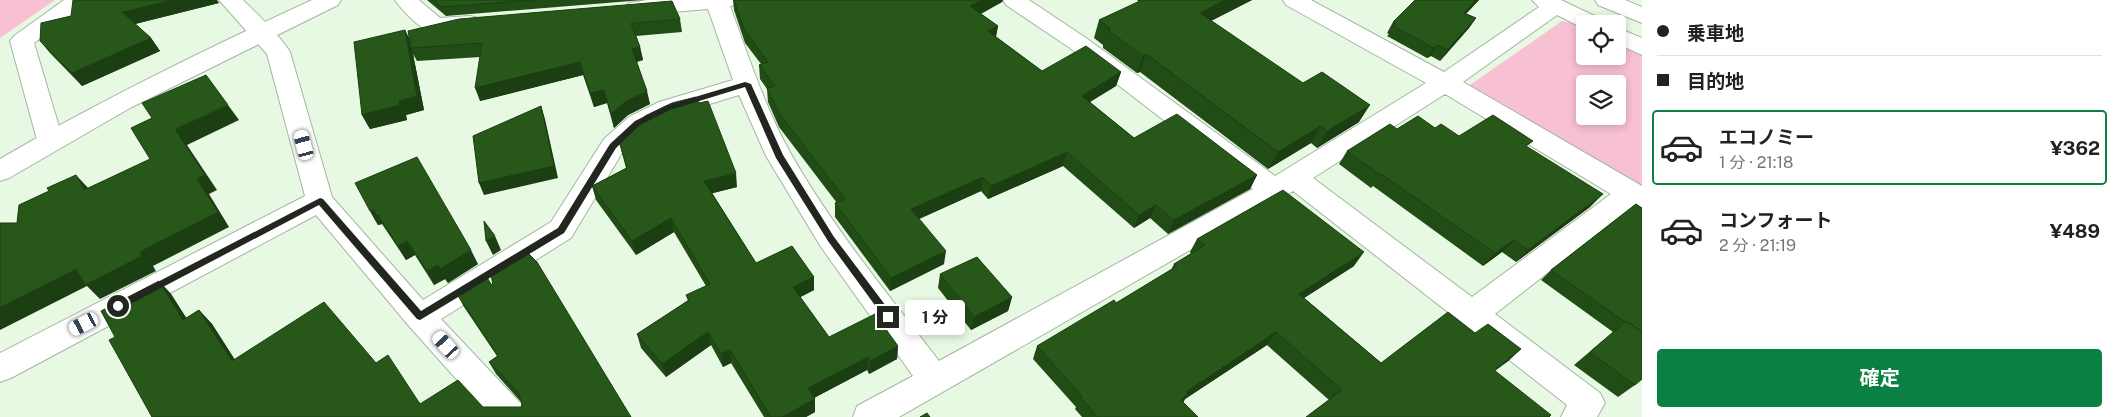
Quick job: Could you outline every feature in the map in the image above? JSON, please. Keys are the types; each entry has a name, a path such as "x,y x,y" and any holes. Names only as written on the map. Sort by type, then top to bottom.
{"street":[{"path":"50,140 22,41 79,0"},
{"path":"230,0 262,32 278,52 320,201 420,317 511,417"},
{"path":"0,172 50,140 154,83 330,0"},
{"path":"406,0 435,26 494,20"},
{"path":"1014,0 1472,314 1589,403 1577,417"},
{"path":"1294,0 1445,83 1637,196 1472,314"},
{"path":"1606,0 1642,16"},
{"path":"612,9 720,1 747,84 779,156 826,231 934,379"},
{"path":"869,417 1284,184 1445,83 1549,3 1576,16"},
{"path":"1626,39 1642,47"},
{"path":"420,317 561,230 613,146 638,123 668,108 747,84"},
{"path":"0,368 320,201"}],"shaded area":[{"path":"0,0 55,0 0,38"},
{"path":"1562,21 1576,24 1576,65 1626,65 1626,45 1642,53 1642,190 1475,94 1470,85"}],"building":[{"path":"73,0 172,0 122,12 151,38 72,73 40,41 41,23 71,16"},
{"path":"434,0 533,0 442,7"},
{"path":"734,0 982,0 970,6 998,26 988,31 1042,71 1086,46 1121,72 1082,96 1134,138 1177,114 1257,175 1174,220 1156,205 1139,215 1067,152 991,186 983,177 911,209 946,251 891,278 835,203 845,199 779,113 767,88 775,86 759,65 768,62 744,29"},
{"path":"1142,0 1225,0 1200,13 1303,83 1322,72 1370,105 1327,131 1321,126 1278,152 1146,54 1143,56 1108,30 1111,29 1099,20"},
{"path":"1415,0 1476,0 1464,13 1476,18 1447,50 1437,45 1434,48 1393,26 1396,24 1393,22"},
{"path":"672,1 680,19 631,23 640,47 632,49 647,91 625,102 611,114 604,90 590,93 580,62 475,88 482,43 411,48 408,31 459,19"},
{"path":"405,30 417,96 399,101 400,105 362,115 354,42"},
{"path":"206,75 228,105 175,129 205,175 197,179 218,212 140,252 142,256 85,285 76,269 0,307 0,223 17,223 19,205 49,191 47,188 76,175 84,190 150,159 131,128 152,118 142,103"},
{"path":"696,97 699,103 708,101 736,173 704,181 756,263 792,246 814,277 793,287 829,337 875,314 898,346 870,361 868,357 808,388 815,399 782,417 771,417 730,350 721,354 708,332 662,364 637,334 689,300 686,295 710,284 671,218 632,241 592,186 627,168 619,141 645,116 672,103"},
{"path":"541,106 554,166 479,183 473,136"},
{"path":"1493,115 1533,141 1526,146 1603,194 1528,250 1514,240 1495,253 1347,151 1390,124 1397,129 1418,116 1435,128 1441,124 1459,136"},
{"path":"417,157 471,250 440,269 438,265 427,271 407,241 398,246 374,209 370,211 355,183"},
{"path":"1283,190 1364,252 1299,294 1381,363 1448,312 1475,333 1488,324 1521,349 1494,370 1551,415 1549,417 1306,417 1342,390 1276,332 1186,392 1188,394 1181,400 1198,417 1098,417 1080,397 1082,396 1037,346 1114,300 1116,303 1177,266 1174,264 1205,245 1197,239"},
{"path":"1636,204 1642,208 1642,332 1551,270"},
{"path":"484,221 495,236 486,241"},
{"path":"529,254 537,262 631,417 152,417 109,340 115,337 101,311 159,281 183,320 199,310 232,361 324,302 376,363 388,355 420,404 458,380 483,407 521,407 522,404 518,392 489,362 498,356 457,294 486,276 493,287 491,273 512,260 514,263"},
{"path":"977,257 1012,297 974,317 940,274"},
{"path":"1626,321 1642,332 1642,379 1635,385 1590,352"},
{"path":"927,413 930,417 920,417"}],"route":[{"path":"118,306 320,201 420,317 561,230 613,146 638,123 668,108 747,84 779,156 831,239 888,317"}]}
